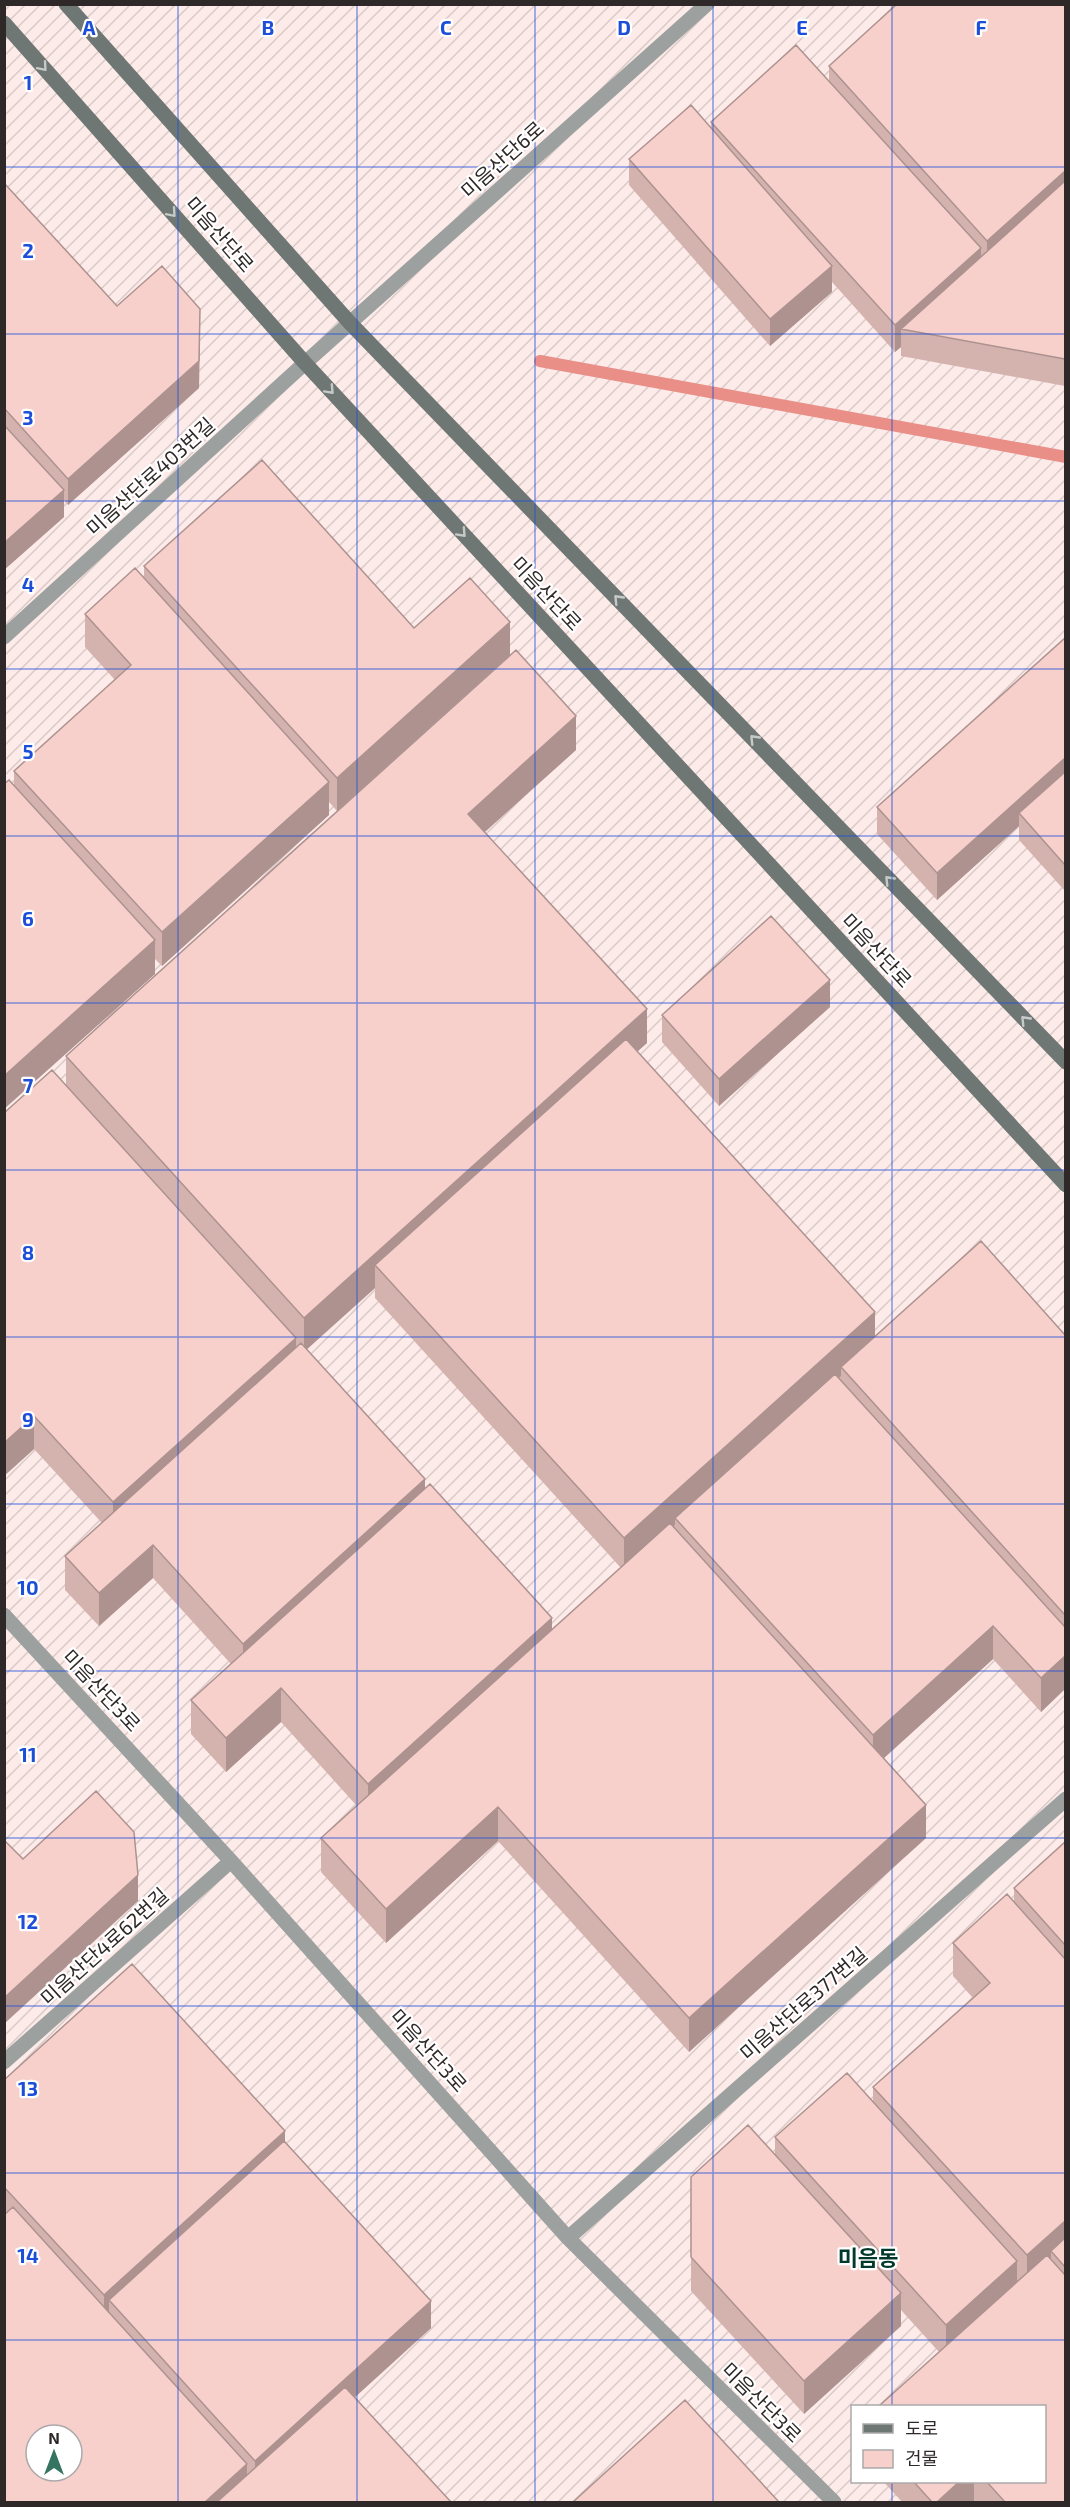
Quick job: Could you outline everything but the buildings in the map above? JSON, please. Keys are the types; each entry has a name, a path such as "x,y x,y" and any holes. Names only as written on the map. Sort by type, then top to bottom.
{"street":[{"name":"미음산단로","path":"66,4 350,323 1065,1062"},
{"name":"미음산단6로","path":"325,345 707,4"},
{"name":"미음산단로","path":"4,23 305,363 1065,1185"},
{"name":"미음산단로403번길","path":"4,637 325,345"},
{"name":"미음산단3로","path":"4,1615 231,1861 568,2238 834,2502"},
{"name":"미음산단로377번길","path":"568,2238 1065,1799"},
{"name":"미음산단4로62번길","path":"4,2062 231,1861"}],"shaded area":[{"path":"5,5 1065,5 1065,2502 5,2502"}],"waterway":[{"path":"540,361 1066,457"}],"district":[{"name":"미음동","path":"868,2257"}]}
